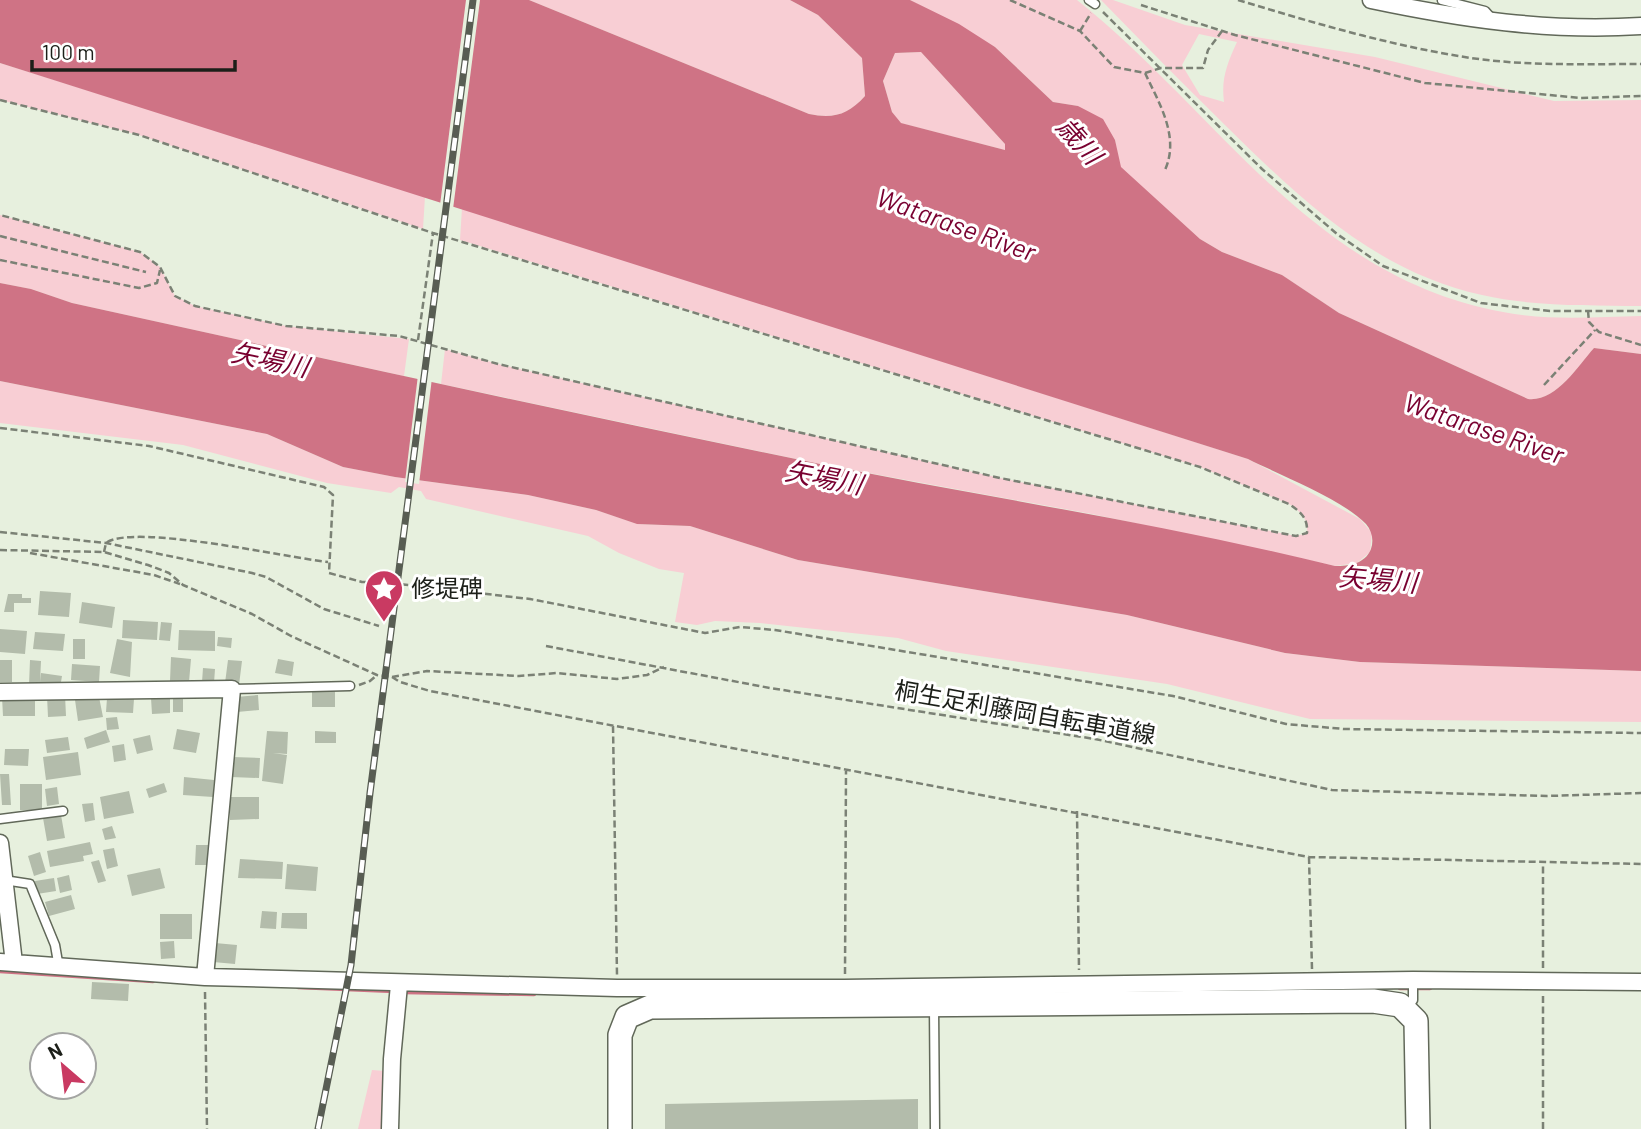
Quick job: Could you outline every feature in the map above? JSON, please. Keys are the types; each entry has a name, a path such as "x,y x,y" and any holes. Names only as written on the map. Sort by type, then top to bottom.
{"street":[{"path":"1371,0 1496,23 1556,27 1641,26"},
{"path":"0,692 232,690 205,977"},
{"path":"0,843 7,963 59,968 399,985 617,988 845,988 1412,980 1641,982"},
{"path":"390,1129 391,1070 399,985"},
{"path":"617,988 618,1003 626,1017"},
{"path":"620,1129 620,1035 626,1017 637,1011 661,1005 1389,1001 1406,1010 1416,1021 1418,1129"}],"lane":[{"path":"1442,0 1485,11 1496,23"},
{"path":"232,690 350,686"},
{"path":"0,819 63,811"},
{"path":"2,880 30,884 55,945 59,968"},
{"path":"1406,1010 1413,1000 1412,980"},
{"path":"934,1004 935,1129"}],"path":[{"path":"1010,0 1080,31 1114,67 1145,72 1161,68 1203,68 1208,50 1222,31"},
{"path":"1238,0 1383,40 1472,58 1563,64 1641,64"},
{"path":"1080,31 1092,2 1272,177 1337,234 1383,266 1481,303 1550,311 1641,311"},
{"path":"1141,5 1222,31 1425,83 1581,98 1641,96"},
{"path":"1145,72 1167,120 1170,157 1164,172"},
{"path":"0,100 139,135 433,233 1200,467 1289,504 1302,513 1308,523 1307,533 1296,536 1000,478 498,364 399,336 286,326 195,306 174,296 160,267 140,252 0,215"},
{"path":"418,341 433,233"},
{"path":"0,236 146,272"},
{"path":"0,260 139,288 157,283 160,267"},
{"path":"1588,311 1589,322 1595,330 1641,345"},
{"path":"1544,385 1595,330"},
{"path":"0,428 149,446 324,487 333,495 329,573 362,582 530,599 705,633 740,627 775,630 1173,696 1286,724 1344,729 1641,733"},
{"path":"0,532 106,543 266,577 324,609 379,626"},
{"path":"106,543 122,537 218,544 328,562"},
{"path":"104,552 106,543"},
{"path":"0,550 104,552 169,573 183,585"},
{"path":"23,551 154,575 252,614 291,636 377,675 391,677 430,691 846,771 1077,811 1309,857 1641,864"},
{"path":"546,646 664,667"},
{"name":"桐生足利藤岡自転車道線","path":"391,677 405,673 519,676 557,673 617,679 647,675 664,667 770,688 1095,739 1332,790 1547,796 1641,793"},
{"path":"350,686 370,681 377,675"},
{"path":"612,726 617,988"},
{"path":"845,988 846,771"},
{"path":"1077,811 1078,984"},
{"path":"1309,857 1312,981"},
{"path":"205,977 208,1129"}],"shaded area":[{"path":"529,0 790,0 818,15 862,58 865,96 852,108 840,114 809,114"},
{"path":"910,0 1077,0 1128,44 1271,185 1321,228 1375,264 1435,293 1503,312 1589,318 1641,316 1641,354 1594,348 1557,389 1548,395 1528,399 1339,313 1282,275 1222,252 1200,239 1120,167 1115,140 1078,106 1053,102 995,47"},
{"path":"1101,0 1113,0 1185,25 1375,57 1554,101 1641,100 1641,306 1542,303 1482,295 1444,284 1375,251 1343,230 1284,182","holes":["1199,34 1237,42 1226,72 1224,102 1200,95 1182,65"]},
{"path":"921,52 1005,144 1005,150 900,123 892,112 883,81 895,53"},
{"path":"0,63 425,196 423,229 139,135 0,100"},
{"path":"462,208 1248,459 1360,519 1372,533 1370,552 1357,563 1335,566 1092,514 820,464 441,384 445,349 498,364 1000,478 1296,536 1307,533 1303,516 1289,504 1200,467 460,240"},
{"path":"0,215 140,252 160,267 175,296 195,306 286,326 409,339 404,376 72,303 31,289 0,283"},
{"path":"0,381 267,434 343,467 395,477 528,495 596,510 638,524 690,526 798,560 1127,615 1285,653 1360,662 1641,671 1641,722 1310,719 1167,684 946,651 898,638 760,623 715,621 697,625 675,622 684,573 659,569 619,553 588,536 426,499 421,491 399,487 391,493 327,483 183,445 0,423"},
{"path":"372,1070 385,1071 384,1129 358,1129"}],"water":[{"path":"0,0 529,0 809,114 833,116 852,108 865,96 862,58 818,15 790,0 910,0 959,24 995,47 1053,102 1078,106 1103,119 1115,140 1121,167 1200,239 1222,252 1282,275 1339,313 1528,399 1548,395 1557,389 1594,348 1641,354 1641,671 1360,662 1285,653 1127,615 798,560 690,526 637,524 596,510 528,495 395,477 343,467 267,434 0,381 0,283 31,289 72,303 633,425 820,464 1206,537 1335,566 1361,561 1371,549 1372,542 1366,524 1342,506 1248,459 0,63","holes":["921,52 1005,144 1005,150 901,123 892,112 883,81 895,53"]}],"pier":[{"path":"466,0 480,0 453,209 440,205"},
{"path":"418,375 432,378 419,484 405,482"}],"building":[{"path":"40,591 71,593 69,617 38,615"},
{"path":"8,594 22,594 22,598 31,598 31,603 14,603 14,612 4,612"},
{"path":"82,602 115,607 112,628 79,623"},
{"path":"123,620 158,622 157,640 122,638"},
{"path":"161,622 172,623 170,641 159,640"},
{"path":"0,629 27,631 25,654 0,652"},
{"path":"179,630 215,631 215,651 178,650"},
{"path":"35,632 65,634 63,651 33,649"},
{"path":"218,637 232,638 231,648 217,646"},
{"path":"73,639 85,639 85,659 73,659"},
{"path":"117,639 132,642 130,677 110,673"},
{"path":"171,657 191,659 189,682 170,681"},
{"path":"278,659 294,662 292,676 275,673"},
{"path":"0,660 12,660 12,682 0,682"},
{"path":"30,660 41,661 40,682 41,673 62,676 60,688 29,685"},
{"path":"228,660 242,661 239,685 225,683"},
{"path":"72,664 100,666 99,682 71,680"},
{"path":"203,668 215,669 214,683 202,682"},
{"path":"312,691 335,691 335,707 312,707"},
{"path":"65,695 66,716 48,717 47,696"},
{"path":"258,695 259,710 237,712 236,697"},
{"path":"173,696 183,696 183,712 173,712"},
{"path":"2,697 35,697 35,716 3,716"},
{"path":"99,697 103,717 78,721 75,700"},
{"path":"170,697 170,713 152,714 151,698"},
{"path":"107,698 134,699 133,713 106,712"},
{"path":"117,717 119,729 107,730 106,718"},
{"path":"177,729 200,733 196,753 173,749"},
{"path":"106,730 110,742 87,749 84,738"},
{"path":"267,731 288,732 287,754 273,753 287,755 283,784 262,781"},
{"path":"315,731 336,732 336,743 315,743"},
{"path":"150,735 153,750 137,754 133,739"},
{"path":"68,737 70,750 47,753 45,740"},
{"path":"124,744 126,760 114,762 112,746"},
{"path":"5,749 29,749 28,766 4,765"},
{"path":"78,752 81,775 46,780 43,757"},
{"path":"232,757 260,758 259,778 231,777"},
{"path":"0,774 9,774 11,805 2,805"},
{"path":"184,777 214,780 213,797 183,795"},
{"path":"164,783 167,792 149,798 146,789"},
{"path":"20,784 42,784 42,810 20,810"},
{"path":"57,787 59,804 47,806 45,789"},
{"path":"129,791 134,813 104,819 100,797"},
{"path":"230,797 259,797 259,819 230,820"},
{"path":"93,803 95,820 85,822 82,804"},
{"path":"61,815 65,838 47,841 43,818"},
{"path":"112,826 116,838 105,840 102,829"},
{"path":"90,842 93,854 83,856 84,861 50,867 47,851"},
{"path":"196,845 208,845 207,865 195,865"},
{"path":"114,848 118,866 107,869 103,850"},
{"path":"40,852 46,872 34,876 28,856"},
{"path":"240,859 283,862 282,879 238,878"},
{"path":"99,860 106,881 98,883 91,862"},
{"path":"287,864 318,867 316,891 285,889"},
{"path":"160,868 165,888 132,896 127,875"},
{"path":"69,875 72,890 60,893 57,878"},
{"path":"54,878 56,891 37,894 35,881"},
{"path":"71,895 75,909 49,916 45,902"},
{"path":"262,911 277,912 276,929 260,928"},
{"path":"282,913 307,913 307,929 281,928"},
{"path":"160,914 192,914 192,939 160,939"},
{"path":"174,941 175,958 161,959 160,942"},
{"path":"215,943 237,945 235,964 213,962"},
{"path":"92,982 129,984 128,1001 91,999"},
{"path":"918,1099 918,1129 665,1129 665,1104"}],"waterway":[{"path":"0,971 153,981"},
{"path":"298,987 394,991"},
{"path":"1400,988 1430,988"},
{"path":"403,992 534,994"}],"railway":[{"path":"318,1129 351,965 370,793 473,0"}],"place":[{"name":"修堤碑","path":"384,623"}],"water label":[{"name":"歳川","path":"1079,141"},
{"name":"Watarase River","path":"956,225"},
{"name":"矢場川","path":"270,360"},
{"name":"Watarase River","path":"1484,429"},
{"name":"矢場川","path":"824,478"},
{"name":"矢場川","path":"1378,580"}]}
